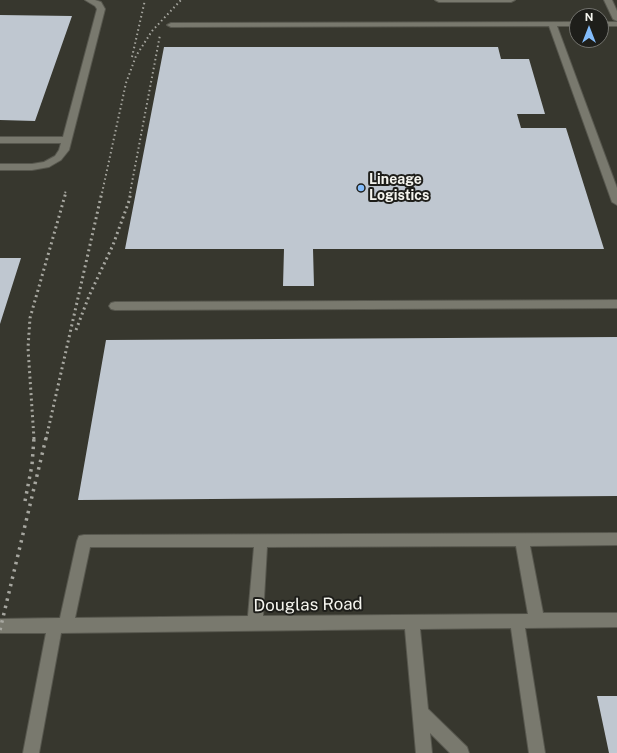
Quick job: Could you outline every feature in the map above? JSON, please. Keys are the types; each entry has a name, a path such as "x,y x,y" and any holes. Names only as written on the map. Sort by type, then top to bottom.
{"street":[{"path":"0,167 32,167 46,165 58,158 64,150 101,9 98,4 89,0"},
{"path":"439,0 511,0"},
{"path":"608,0 617,19"},
{"path":"552,24 617,202"},
{"path":"171,25 569,24"},
{"path":"0,140 66,140"},
{"path":"115,306 617,304"},
{"path":"31,753 60,625 84,541 617,539"},
{"path":"255,624 261,540"},
{"path":"522,540 537,621"},
{"name":"Douglas Road","path":"0,626 617,620"},
{"path":"517,621 536,753"},
{"path":"412,622 424,753"},
{"path":"421,713 462,753"}],"building":[{"path":"0,15 72,16 35,121 0,120"},
{"name":"Lineage Logistics","path":"164,47 498,47 501,59 529,59 545,114 517,114 521,128 566,128 604,249 313,249 314,286 283,286 284,249 125,249"},
{"path":"0,258 21,258 0,324"},
{"path":"617,337 617,496 78,500 106,340"},
{"path":"597,696 617,696 617,753 609,753"}],"railway":[{"path":"132,57 145,0"},
{"path":"102,193 126,83 136,56 152,31 181,0"},
{"path":"130,193 160,35"},
{"path":"34,438 28,348 30,318 66,192"},
{"path":"46,439 102,192"},
{"path":"76,330 89,296 113,245 131,192"},
{"path":"25,501 32,465 34,438"},
{"path":"0,630 46,438"}],"place":[{"name":"Lineage Logistics","path":"361,188"}]}
